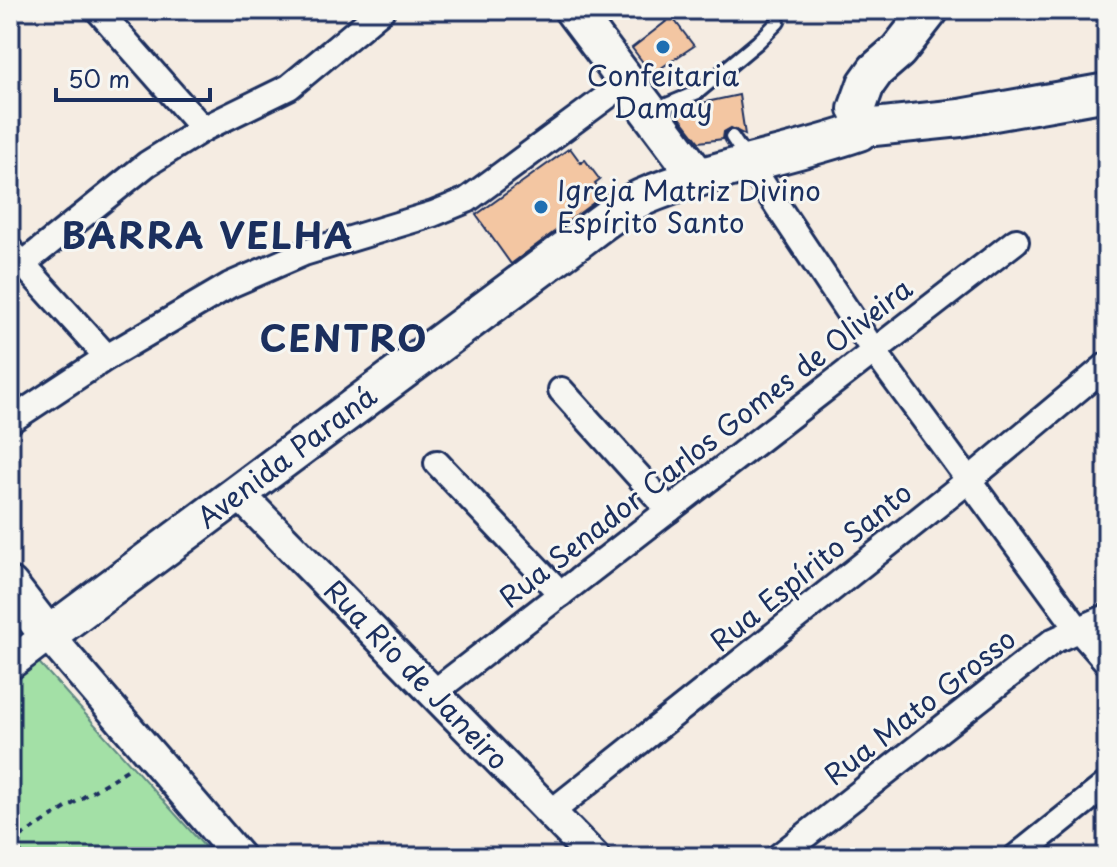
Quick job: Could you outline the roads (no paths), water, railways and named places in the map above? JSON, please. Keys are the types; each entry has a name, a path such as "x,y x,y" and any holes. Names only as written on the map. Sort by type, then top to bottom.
{"main road":[{"path":"573,10 699,178"},
{"path":"863,119 898,51 930,10"},
{"name":"Avenida Paraná","path":"48,635 565,250 639,199 699,178 754,152 863,119 960,118 1107,92"},
{"path":"10,586 48,635"}],"street":[{"path":"107,357 16,257 147,164 203,129 289,87 382,10"},
{"path":"106,13 203,129"},
{"path":"10,421 107,357 230,285 304,253 433,214 467,200 628,81"},
{"path":"754,152 874,351 1078,629 1107,662"},
{"name":"Rua Senador Carlos Gomes de Oliveira","path":"433,693 1016,241"},
{"name":"Rua Espírito Santo","path":"550,813 969,480 1107,365"},
{"path":"561,390 669,510"},
{"path":"437,463 561,594"},
{"name":"Rua Rio de Janeiro","path":"238,493 594,857"},
{"name":"Rua Mato Grosso","path":"778,857 1053,641 1107,617"},
{"path":"10,664 48,635 239,857"},
{"path":"1016,857 1107,784"}],"lane":[{"path":"651,112 702,97 778,22"}],"place":[{"name":"Confeitaria Damay","path":"663,47"},
{"name":"Igreja Matriz Divino Espírito Santo","path":"541,207"}],"district":[{"name":"BARRA VELHA","path":"208,236"},
{"name":"CENTRO","path":"344,339"}]}
